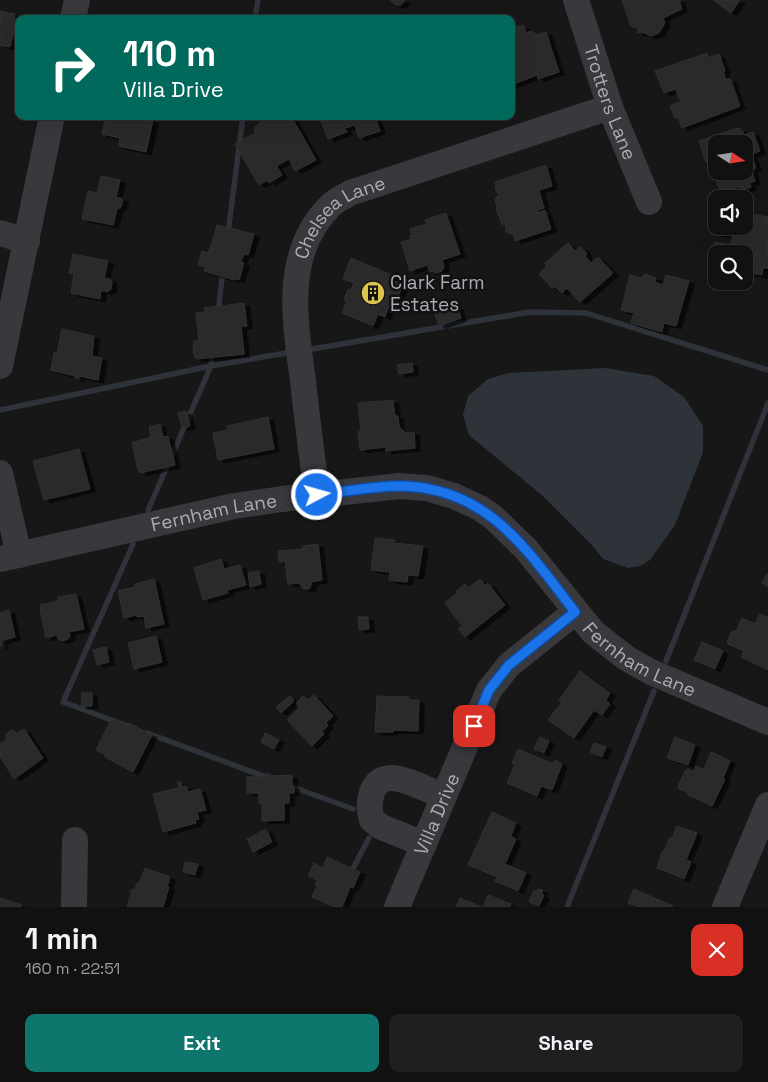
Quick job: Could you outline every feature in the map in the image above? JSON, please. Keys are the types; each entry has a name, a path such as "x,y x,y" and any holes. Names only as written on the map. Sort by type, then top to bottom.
{"street":[{"path":"74,15 77,0"},
{"name":"Trotters Lane","path":"576,0 610,107 648,202"},
{"name":"Chelsea Lane","path":"317,495 294,312 295,276 303,246 315,224 332,204 350,193 610,107"},
{"path":"0,366 51,120"},
{"path":"0,233 27,240"},
{"path":"0,473 9,557"},
{"name":"Fernham Lane","path":"9,557 234,506 399,486 427,488 454,496 480,508 493,517 526,550 593,632 634,662 652,672 768,722"},
{"name":"Villa Drive","path":"397,907 489,690 509,665 575,612"},
{"path":"424,844 381,827 372,820 369,812 369,800 373,789 381,781 391,778 444,796"},
{"path":"725,907 768,805"},
{"path":"74,840 74,907"}],"shaded area":[{"path":"605,368 654,376 684,397 703,426 703,452 675,525 650,560 640,566 628,568 603,559 591,544 544,497 469,435 463,415 468,396 488,379 508,373"}],"building":[{"path":"390,0 405,0 401,5 396,5"},
{"path":"622,0 681,0 679,1 682,9 663,18 665,23 659,33 651,36 642,32 638,33 637,28 631,26"},
{"path":"713,0 740,0 731,13"},
{"path":"0,11 15,14 15,27 10,47 0,45"},
{"path":"524,26 526,33 531,31 537,35 546,32 559,72 538,79 537,75 515,83 515,28"},
{"path":"707,53 708,58 719,54 726,80 730,78 740,106 682,128 678,117 675,118 670,106 682,101 682,99 679,99 676,89 664,93 655,71"},
{"path":"105,120 153,120 146,152 119,146 120,138 102,134"},
{"path":"263,120 293,120 316,160 295,171 289,159 276,165 282,175 269,183 268,180 259,185 235,144 255,133 255,127"},
{"path":"321,120 376,120 380,131 359,138 355,125 345,128 347,132 328,139"},
{"path":"738,128 743,131 744,135 717,135"},
{"path":"753,132 760,151 753,153 753,135 744,135"},
{"path":"708,138 708,162 706,162 699,141"},
{"path":"546,165 552,186 539,190 544,208 538,210 538,213 545,210 551,229 515,241 514,235 506,232 506,225 502,224 496,209 495,200 499,194 495,187 495,182"},
{"path":"753,175 755,181 750,183 751,187 744,190 741,190 740,187 730,190 720,190 716,180 753,180"},
{"path":"101,176 120,180 116,198 123,200 121,207 117,209 113,225 82,219 88,191 97,193"},
{"path":"446,213 460,254 442,260 444,266 442,271 430,272 427,265 410,271 401,242 411,239 410,229 427,224 425,220"},
{"path":"753,214 768,217 768,268 763,268 762,275 753,274 753,245 730,245 733,236 727,235 753,235"},
{"path":"217,225 254,234 248,255 244,254 241,262 244,263 239,280 204,271 205,267 198,265 202,251 208,253"},
{"path":"715,242 730,245 714,245"},
{"path":"568,243 575,251 581,247 591,263 598,257 613,273 580,302 567,288 562,293 554,286 552,288 539,274 547,266 545,263"},
{"path":"73,254 108,261 104,278 110,279 112,282 111,289 107,292 101,290 100,299 71,293 74,274 69,273"},
{"name":"Clark Farm Estates","path":"351,258 394,276 392,280 403,284 398,297 391,300 385,317 378,314 373,326 342,313 347,301 344,300 348,289 351,290 354,283 343,279"},
{"path":"644,274 656,278 655,282 663,285 666,275 689,281 676,326 664,323 662,332 631,323 634,313 621,310 630,275 642,278"},
{"path":"244,303 247,326 241,326 244,354 196,359 193,352 194,341 199,341 196,313 205,312 204,308"},
{"path":"457,306 461,318 439,326 435,314"},
{"path":"62,329 94,336 92,356 102,358 98,380 79,376 79,379 75,378 75,376 51,370 54,353 57,353"},
{"path":"412,363 413,372 399,374 397,365"},
{"path":"393,400 395,416 398,416 399,427 406,433 414,432 415,448 386,451 386,447 360,450 358,432 361,431 358,403"},
{"path":"186,411 190,426 182,428 178,413"},
{"path":"268,417 274,449 218,460 213,433 228,430 227,426"},
{"path":"160,424 163,437 168,436 175,465 140,473 132,443 151,437 149,427"},
{"path":"79,449 90,489 44,500 33,461"},
{"path":"375,538 395,540 394,543 423,546 418,576 408,575 407,582 389,580 390,572 371,570"},
{"path":"318,544 322,580 311,582 309,589 303,589 299,583 288,584 285,561 279,562 278,551 303,549 303,546"},
{"path":"221,559 224,569 240,565 246,585 227,590 228,593 203,600 194,568"},
{"path":"259,571 261,584 250,587 248,573"},
{"path":"768,573 768,587 762,583"},
{"path":"154,579 164,624 146,628 144,616 137,617 137,615 124,618 118,591 135,587 135,584"},
{"path":"480,579 485,585 488,583 505,605 465,637 458,629 462,626 445,603 465,584 468,588"},
{"path":"76,594 84,629 69,632 70,636 68,639 62,641 58,639 57,635 46,638 40,605 59,601 58,597"},
{"path":"9,610 15,637 1,641 2,646 0,646 0,613"},
{"path":"760,614 768,617 768,670 741,657 744,651 727,642 732,631 736,631 742,618 755,624"},
{"path":"358,617 368,617 369,629 359,630"},
{"path":"156,636 162,662 134,669 128,643"},
{"path":"702,642 723,651 715,669 694,660"},
{"path":"106,647 109,662 97,665 93,650"},
{"path":"580,671 610,693 606,700 610,704 602,715 594,710 574,738 548,720 562,702 559,700"},
{"path":"82,693 92,693 92,706 81,706"},
{"path":"314,695 333,716 326,723 328,725 322,732 324,734 312,746 287,720 299,708 297,702 302,697 308,700"},
{"path":"290,696 294,701 281,713 276,707"},
{"path":"377,696 409,697 409,700 419,700 418,731 393,730 393,732 375,732"},
{"path":"112,718 127,726 129,723 152,735 133,772 96,750"},
{"path":"24,729 43,758 14,779 0,756 0,744 6,740 6,734 12,730 17,733"},
{"path":"265,733 279,740 274,749 261,742"},
{"path":"540,737 549,741 544,753 534,749"},
{"path":"675,737 695,745 688,765 667,758"},
{"path":"594,743 606,747 602,757 590,752"},
{"path":"518,749 553,764 555,760 562,764 552,790 541,786 537,796 507,783 515,765 512,763"},
{"path":"711,752 730,761 723,778 725,779 712,806 688,795 688,793 679,789 678,786 685,771 688,769 694,772 696,766 704,769"},
{"path":"265,774 270,774 270,776 292,775 294,793 289,793 289,803 284,803 284,820 262,821 262,803 259,803 259,793 247,793 247,777 265,776"},
{"path":"177,782 181,782 182,787 186,786 188,792 200,789 206,810 197,812 199,819 195,820 196,823 163,832 153,794 179,788"},
{"path":"492,812 516,823 511,836 516,839 505,864 526,873 518,891 495,881 497,877 468,865"},
{"path":"677,826 697,833 686,860 691,862 684,879 657,868 662,852 670,837 672,838"},
{"path":"266,829 272,842 253,852 247,839"},
{"path":"327,857 360,872 353,888 350,887 342,907 334,907 312,897 317,886 315,885 317,880 308,876 314,863 323,868"},
{"path":"185,862 198,864 195,875 183,872"},
{"path":"145,868 170,877 163,907 127,907 132,889 135,890 137,883 139,884"},
{"path":"538,889 543,890 541,894 544,895 539,906 529,902 534,890 537,892"},
{"path":"634,889 673,906 638,907 628,903"},
{"path":"488,895 511,904 510,907 483,907"},
{"path":"0,898 22,905 21,907 0,907"},
{"path":"460,898 482,907 456,907"}],"waterway":[{"path":"256,15 258,0"},
{"path":"228,233 242,120"},
{"path":"218,313 223,270"},
{"path":"306,350 530,312 586,313 768,370"},
{"path":"148,510 211,366 213,351"},
{"path":"0,410 211,366 292,352"},
{"path":"666,661 768,403"},
{"path":"133,544 63,702 133,728"},
{"path":"567,907 654,691"},
{"path":"147,733 269,778"},
{"path":"287,785 353,809"},
{"path":"350,874 369,838"}],"place":[{"name":"Clark Farm Estates","path":"373,293"}],"route":[{"path":"317,495 399,486 427,488 454,496 480,508 493,517 514,537 575,612 509,665 499,676 489,690 474,726"}]}
